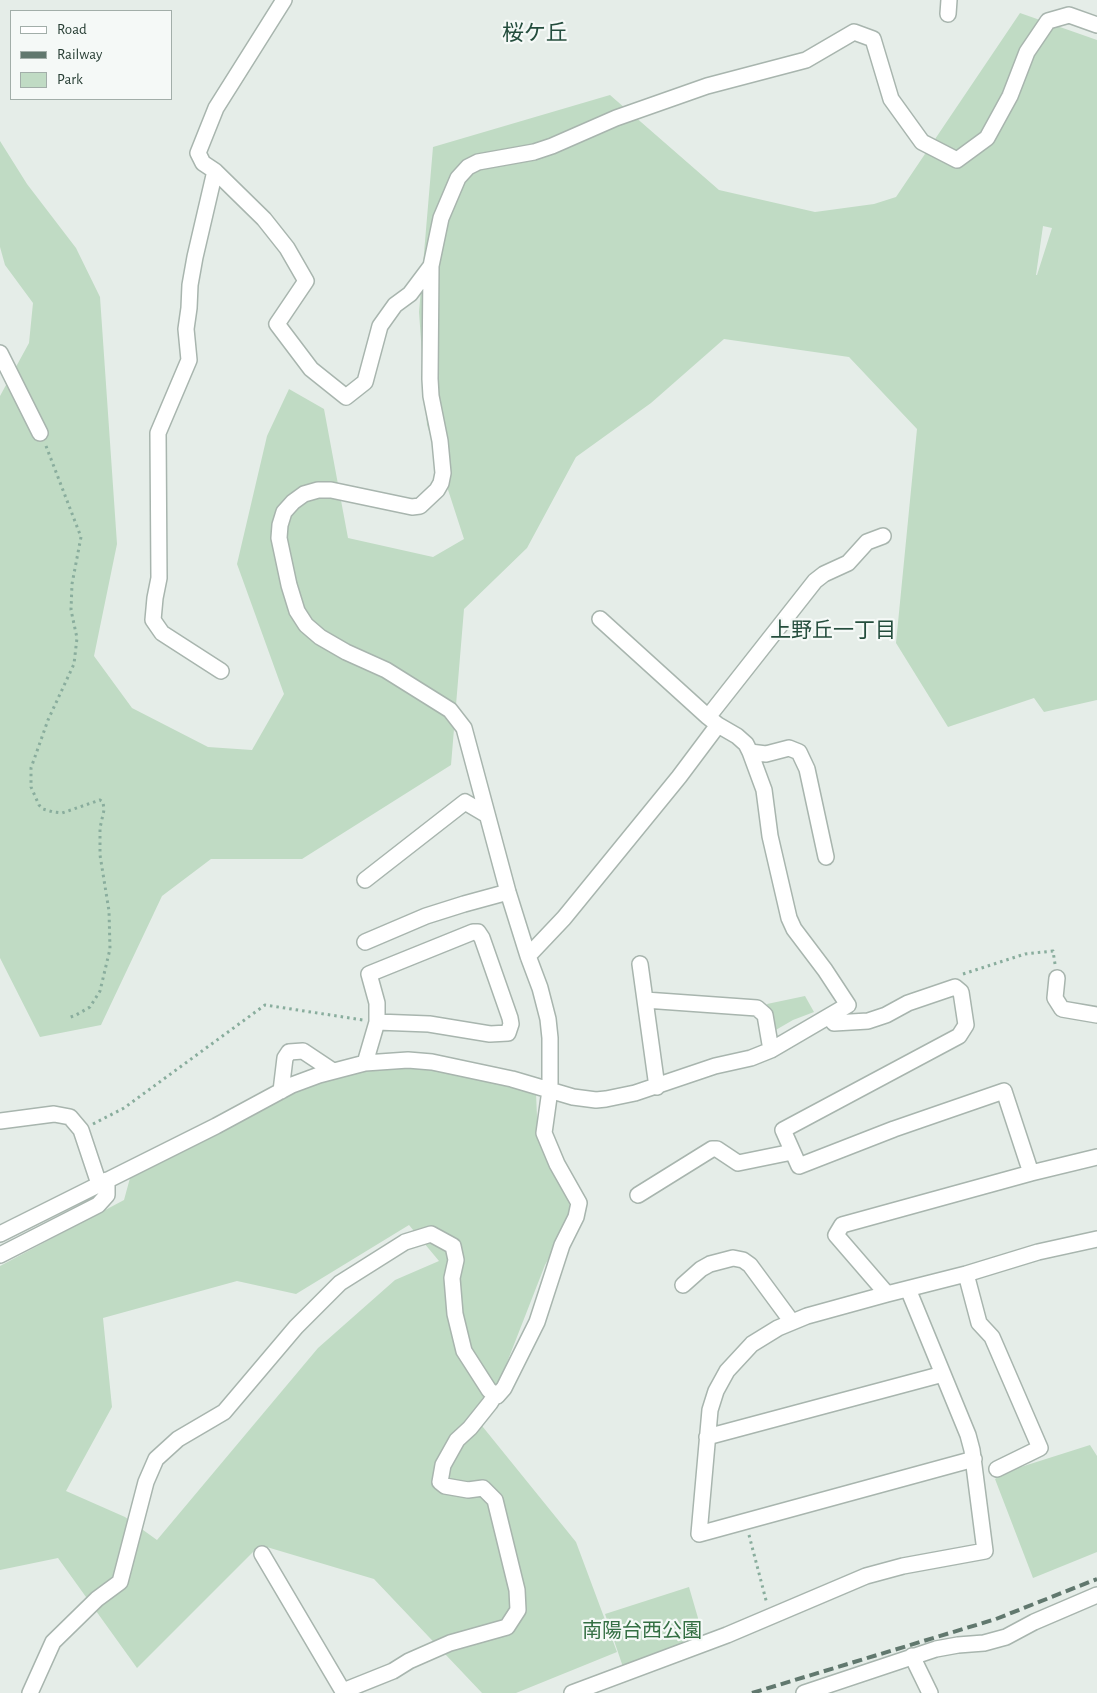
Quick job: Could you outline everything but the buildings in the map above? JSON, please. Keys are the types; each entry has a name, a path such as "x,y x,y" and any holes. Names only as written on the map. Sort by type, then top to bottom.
{"street":[{"path":"284,0 216,108 198,153 204,163 215,171 264,219 287,248 306,281 277,324 311,369 346,397 365,382 380,326 395,305 410,294 432,266"},
{"path":"262,1554 344,1692 450,1643 507,1627 518,1610 518,1590 495,1500 483,1488 468,1490 446,1486 440,1482 443,1465 456,1440 470,1428 495,1395 497,1396 504,1388 537,1322 562,1245 576,1217 579,1203 557,1164 544,1133 550,1090 548,1020 540,988 508,892 464,728 450,710 386,670 346,652 320,637 306,625 297,611 279,538 284,512 304,494 318,490 331,490 412,507 420,506 437,490 441,482 444,473 431,396 430,330 432,266 441,218 458,178 468,167 478,162 534,152 616,118 707,86 806,60 854,32 873,39 891,98 922,142 956,160 987,138 1010,96 1027,52 1048,21 1070,7 1097,25"},
{"path":"215,171 190,285 190,308 186,329 189,360 158,433 159,578 153,620 162,634 221,671"},
{"path":"0,353 40,433"},
{"path":"528,956 564,918 680,777 713,721 815,581 824,574 848,563 867,542 883,536"},
{"path":"0,1234 216,1126 292,1085 365,1062 408,1060 432,1062 512,1079 573,1097 596,1100 635,1093 715,1066 751,1058 771,1050 848,1005 825,970 794,929 789,918 770,836 764,790 746,744 713,721 600,619"},
{"path":"750,752 766,754 790,748 799,752 807,769 826,857"},
{"path":"365,880 465,802 487,815"},
{"path":"365,942 426,916 508,892"},
{"path":"365,1062 376,1022 377,1003 369,974 473,932 478,932 482,938 510,1018 511,1024 508,1033 490,1034 429,1024 376,1022"},
{"path":"640,964 657,1087"},
{"path":"1058,978 1055,998 1062,1009 1097,1015"},
{"path":"829,1017 834,1023 868,1021 886,1015 908,1003 955,987 960,992 966,1025 959,1036 783,1130 799,1166 894,1129 1004,1090 1030,1173"},
{"path":"645,1000 757,1008 765,1015 771,1050"},
{"path":"281,1091 285,1058 289,1052 303,1051 333,1072"},
{"path":"0,1121 54,1114 70,1117 81,1130 108,1195 98,1205 0,1255"},
{"path":"638,1195 712,1149 716,1149 738,1163 792,1152"},
{"path":"887,1294 836,1235 842,1225 1030,1173 1097,1157"},
{"path":"30,1693 53,1642 97,1599 120,1582 146,1482 156,1459 178,1439 224,1412 296,1327 340,1283 381,1256 405,1242 431,1234 453,1246 456,1260 452,1278 455,1314 464,1351 489,1390 495,1395"},
{"path":"974,1459 699,1534 710,1410 716,1391 727,1371 752,1344 764,1335 792,1322 887,1294 966,1274 1038,1252 1097,1239"},
{"path":"683,1285 701,1269 710,1264 733,1258 743,1260 750,1265 792,1322"},
{"path":"966,1274 979,1323 992,1337 1040,1448 997,1469"},
{"path":"572,1693 727,1635 846,1583 880,1571 985,1551 974,1459 968,1435 908,1289"},
{"path":"707,1437 942,1374"},
{"path":"804,1693 936,1649 984,1643 1006,1638 1034,1622 1097,1595"},
{"path":"912,1656 930,1693"}],"path":[{"path":"40,433 81,536 72,584 71,610 77,638 74,664 48,720 31,768 31,787 39,805 53,812 62,813 100,800 103,802 104,810 100,828 100,855 109,911 110,949 100,991 90,1007 76,1016 68,1018"},
{"path":"81,1130 124,1108 265,1005 376,1022"},
{"path":"746,1522 771,1616"}],"green space":[{"path":"1020,13 1097,40 1097,700 1044,712 1034,698 948,727 896,643 917,429 849,357 724,339 651,403 576,457 527,548 464,609 451,765 302,859 211,859 162,896 101,1025 40,1037 0,958 0,396 29,343 33,303 5,265 0,247 0,141 27,184 76,248 100,297 117,544 94,656 132,708 208,747 252,750 284,694 237,564 267,436 289,389 324,409 348,538 433,557 464,539 427,425 419,312 433,147 610,95 719,190 815,212 874,204 896,197","holes":["1043,226 1052,228 1037,275 1036,275"]},
{"path":"805,996 814,1012 793,1020 774,1031 767,1004"},
{"path":"425,1068 536,1093 538,1140 568,1196 572,1218 545,1265 499,1383 474,1416 576,1542 617,1652 516,1693 482,1693 374,1579 260,1545 137,1668 58,1558 0,1570 0,1266 124,1200 130,1178 295,1091 367,1069","holes":["409,1225 439,1261 395,1280 318,1348 157,1540 125,1517 66,1491 112,1407 103,1318 237,1281 296,1294"]},
{"path":"1090,1445 1097,1456 1097,1552 1033,1578 995,1479 1005,1472"},
{"name":"南陽台西公園","path":"689,1587 698,1618 698,1638 623,1667 605,1614"}],"railway":[{"path":"752,1693 996,1619 1097,1579"}],"district":[{"name":"桜ケ丘","path":"535,33"},
{"name":"上野丘一丁目","path":"833,631"}]}
